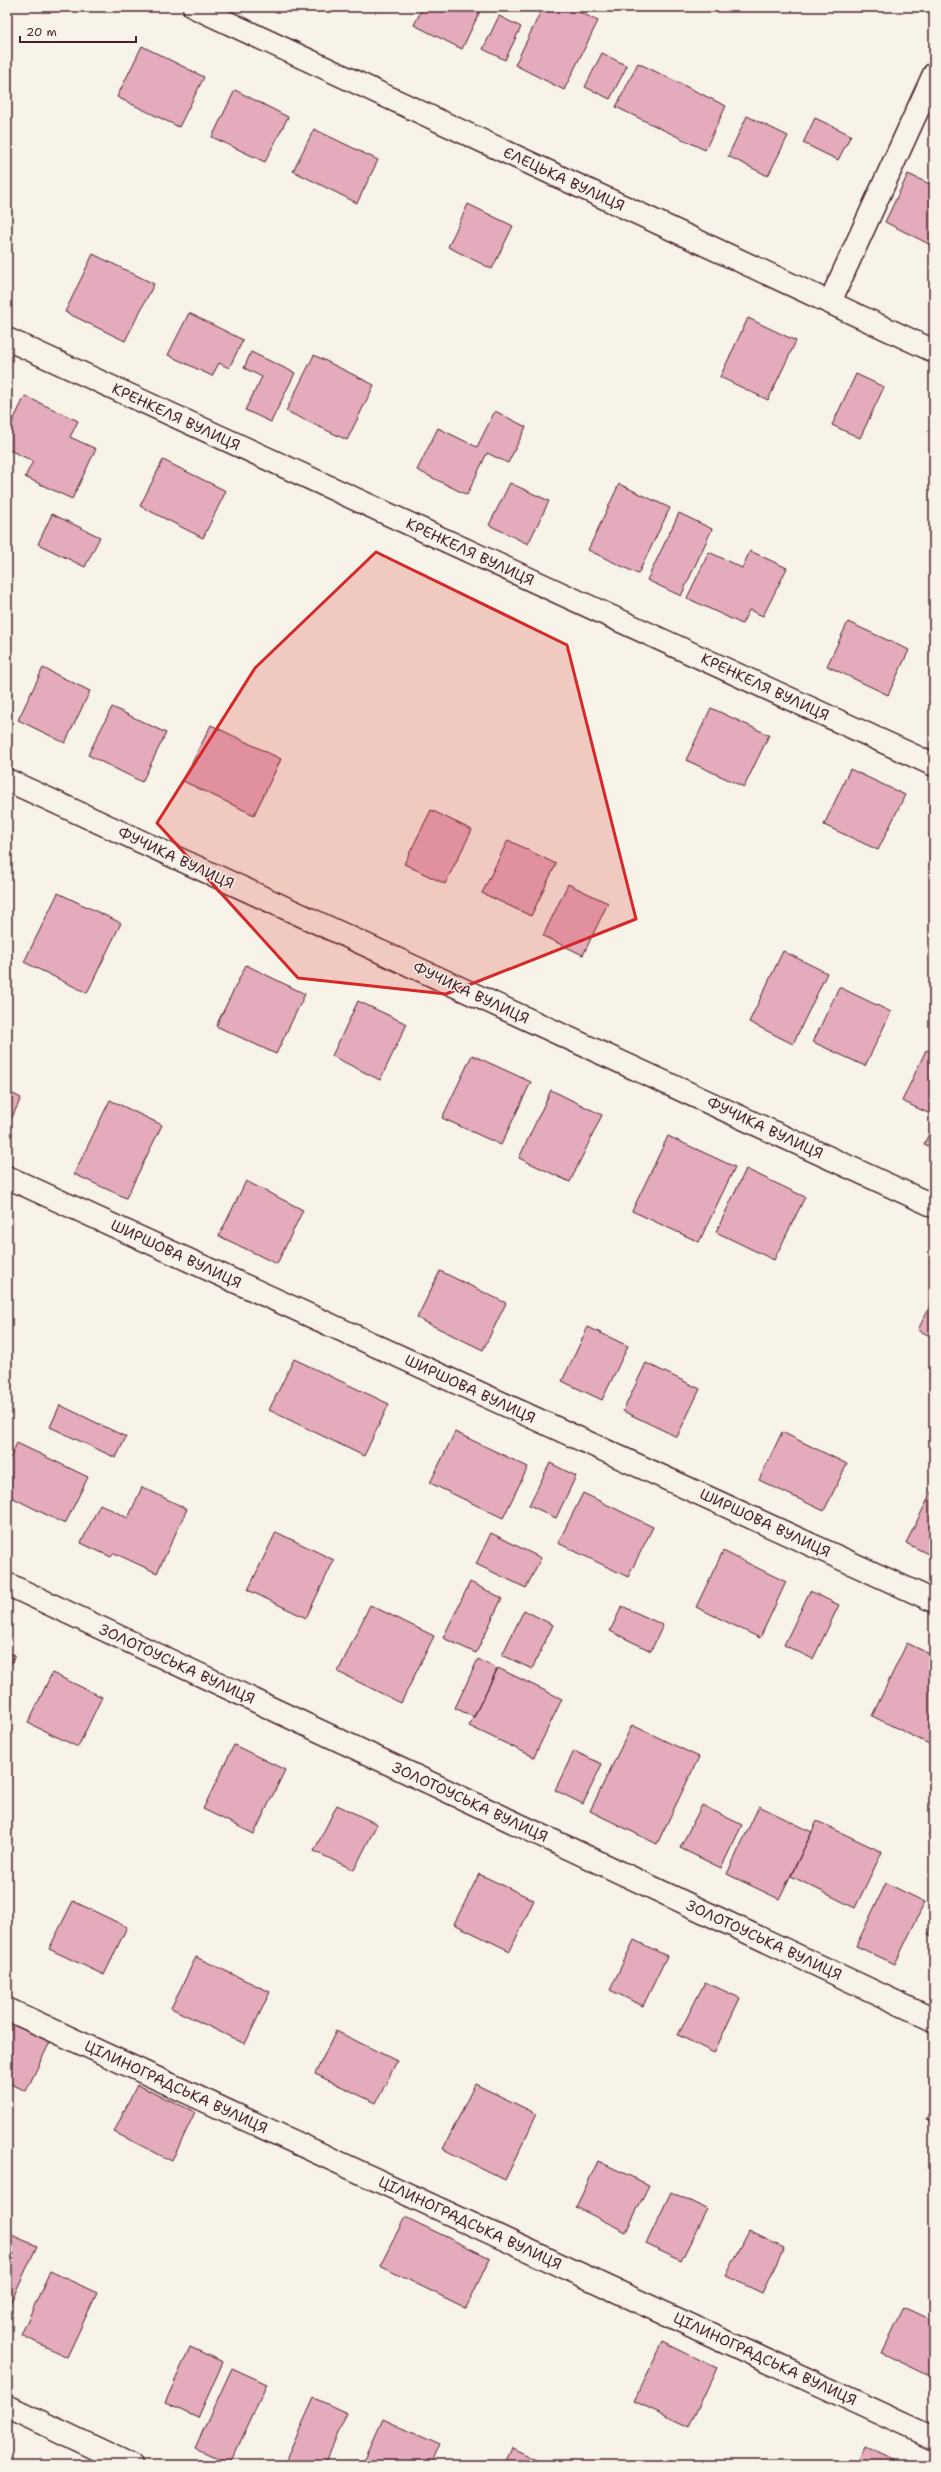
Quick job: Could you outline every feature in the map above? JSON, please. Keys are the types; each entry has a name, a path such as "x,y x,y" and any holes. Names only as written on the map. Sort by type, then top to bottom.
{"street":[{"name":"ЄЛЕЦЬКА ВУЛИЦЯ","path":"194,7 934,351"},
{"path":"830,302 934,74"},
{"name":"КРЕНКЕЛЯ ВУЛИЦЯ","path":"7,339 934,765"},
{"name":"ФУЧИКА ВУЛИЦЯ","path":"7,780 934,1206"},
{"name":"ШИРШОВА ВУЛИЦЯ","path":"7,1177 934,1600"},
{"name":"ЗОЛОТОУСЬКА ВУЛИЦЯ","path":"7,1584 934,2020"},
{"name":"ЦІЛИНОГРАДСЬКА ВУЛИЦЯ","path":"7,2009 934,2438"},
{"path":"7,2406 131,2465"}],"highlighted area":[{"path":"376,552 567,645 636,919 446,994 298,978 157,823 255,668"}],"building":[{"path":"423,7 482,7 462,49 414,25"},
{"path":"543,7 569,7 598,21 564,90 515,65"},
{"path":"499,16 521,27 505,60 483,49"},
{"path":"142,46 204,77 179,127 117,97"},
{"path":"602,53 627,66 610,99 585,87"},
{"path":"638,63 726,106 705,150 616,107"},
{"path":"235,90 288,117 265,162 212,137"},
{"path":"747,116 788,136 768,176 728,156"},
{"path":"815,118 851,135 838,160 803,143"},
{"path":"314,129 378,160 357,203 293,171"},
{"path":"908,174 934,186 933,246 885,222"},
{"path":"468,204 513,226 492,269 448,247"},
{"path":"93,254 154,284 125,341 65,312"},
{"path":"189,313 243,340 229,368 219,363 212,376 168,355"},
{"path":"748,318 796,341 768,400 720,377"},
{"path":"251,352 295,373 271,422 245,410 262,377 244,368"},
{"path":"314,355 374,385 347,440 286,411"},
{"path":"856,374 884,387 860,438 832,425"},
{"path":"25,396 78,421 70,437 96,449 72,499 25,477 33,461 7,449 7,433"},
{"path":"495,411 526,427 508,463 487,453 467,495 417,470 438,428 477,447"},
{"path":"163,460 226,491 203,538 140,506"},
{"path":"510,483 549,501 528,544 489,525"},
{"path":"619,484 670,508 638,574 588,550"},
{"path":"679,513 712,529 681,596 647,580"},
{"path":"52,514 100,537 85,567 38,544"},
{"path":"750,551 787,568 763,616 749,610 742,624 687,598 709,552 742,568"},
{"path":"848,622 909,650 888,695 827,666"},
{"path":"43,668 90,691 65,743 18,720"},
{"path":"112,707 166,733 142,782 88,755"},
{"path":"711,708 769,735 744,787 686,760"},
{"path":"211,725 281,759 254,815 183,781"},
{"path":"850,769 905,795 878,850 824,825"},
{"path":"431,810 472,830 445,884 404,864"},
{"path":"508,840 556,864 531,916 482,893"},
{"path":"568,884 608,903 583,955 543,936"},
{"path":"58,893 121,923 87,993 24,962"},
{"path":"783,951 827,973 793,1044 749,1022"},
{"path":"246,965 305,994 276,1054 216,1026"},
{"path":"839,987 891,1012 865,1066 813,1042"},
{"path":"358,1001 407,1024 380,1080 332,1056"},
{"path":"926,1050 934,1053 934,1106 930,1114 902,1101"},
{"path":"472,1055 531,1082 501,1145 442,1118"},
{"path":"551,1090 602,1115 570,1182 519,1158"},
{"path":"7,1091 21,1098 7,1128"},
{"path":"110,1100 162,1125 126,1198 74,1174"},
{"path":"934,1124 934,1149 924,1144"},
{"path":"668,1136 735,1167 699,1242 632,1211"},
{"path":"746,1169 805,1197 774,1260 716,1232"},
{"path":"246,1181 303,1210 277,1264 219,1236"},
{"path":"440,1271 506,1303 483,1350 417,1318"},
{"path":"934,1297 934,1338 918,1330"},
{"path":"588,1327 628,1346 602,1400 562,1381"},
{"path":"294,1359 389,1404 364,1456 269,1410"},
{"path":"646,1363 700,1389 677,1437 623,1411"},
{"path":"60,1405 126,1437 116,1458 50,1427"},
{"path":"455,1432 528,1467 503,1518 430,1483"},
{"path":"782,1432 847,1464 824,1511 759,1480"},
{"path":"17,1443 88,1477 65,1524 7,1495 7,1464"},
{"path":"550,1463 576,1476 556,1518 529,1505"},
{"path":"142,1487 187,1509 157,1573 114,1553 111,1557 81,1543 100,1504 128,1518"},
{"path":"932,1491 934,1492 934,1557 906,1543"},
{"path":"583,1493 653,1527 628,1577 558,1543"},
{"path":"276,1532 334,1560 306,1618 248,1590"},
{"path":"491,1533 541,1558 526,1588 476,1564"},
{"path":"723,1551 786,1582 760,1638 696,1607"},
{"path":"470,1582 502,1598 476,1653 443,1638"},
{"path":"810,1591 839,1605 813,1659 784,1645"},
{"path":"370,1605 434,1636 401,1703 338,1672"},
{"path":"622,1606 663,1625 651,1651 610,1631"},
{"path":"524,1610 553,1625 532,1669 502,1655"},
{"path":"907,1643 934,1656 934,1733 929,1744 872,1716"},
{"path":"7,1651 15,1655 7,1672"},
{"path":"478,1659 497,1669 474,1717 455,1708"},
{"path":"498,1668 562,1699 534,1757 469,1726"},
{"path":"52,1673 102,1697 78,1747 28,1723"},
{"path":"632,1725 699,1757 657,1844 590,1811"},
{"path":"234,1745 285,1770 254,1834 203,1809"},
{"path":"574,1751 602,1764 583,1804 555,1790"},
{"path":"337,1805 377,1824 354,1870 314,1851"},
{"path":"702,1805 742,1825 721,1868 680,1848"},
{"path":"759,1806 812,1832 779,1899 727,1874"},
{"path":"817,1821 882,1852 855,1908 791,1876"},
{"path":"934,1823 934,1838 928,1835"},
{"path":"479,1874 534,1900 510,1951 454,1924"},
{"path":"886,1883 925,1902 895,1964 856,1946"},
{"path":"73,1901 127,1927 104,1975 49,1949"},
{"path":"934,1923 934,1938 928,1935"},
{"path":"634,1940 667,1956 643,2006 610,1990"},
{"path":"196,1957 270,1992 245,2044 171,2008"},
{"path":"705,1982 740,1998 714,2053 678,2035"},
{"path":"7,2022 50,2042 26,2091 7,2082"},
{"path":"336,2031 397,2061 376,2103 315,2074"},
{"path":"475,2084 537,2114 505,2180 443,2149"},
{"path":"137,2085 195,2112 172,2161 114,2132"},
{"path":"934,2103 934,2124 926,2120"},
{"path":"598,2161 649,2185 626,2232 576,2207"},
{"path":"671,2192 707,2209 681,2261 646,2244"},
{"path":"405,2217 490,2258 466,2308 380,2266"},
{"path":"749,2231 784,2248 762,2293 726,2276"},
{"path":"7,2233 37,2246 7,2310"},
{"path":"50,2271 97,2293 67,2357 21,2335"},
{"path":"904,2307 934,2321 934,2378 882,2353"},
{"path":"663,2342 717,2368 689,2427 634,2401"},
{"path":"190,2347 223,2362 198,2418 165,2403"},
{"path":"232,2368 267,2384 230,2464 195,2448"},
{"path":"314,2398 347,2413 324,2465 291,2465 285,2462"},
{"path":"383,2419 440,2445 431,2465 362,2465"},
{"path":"864,2446 904,2465 855,2465"},
{"path":"512,2448 548,2465 504,2465"}]}
